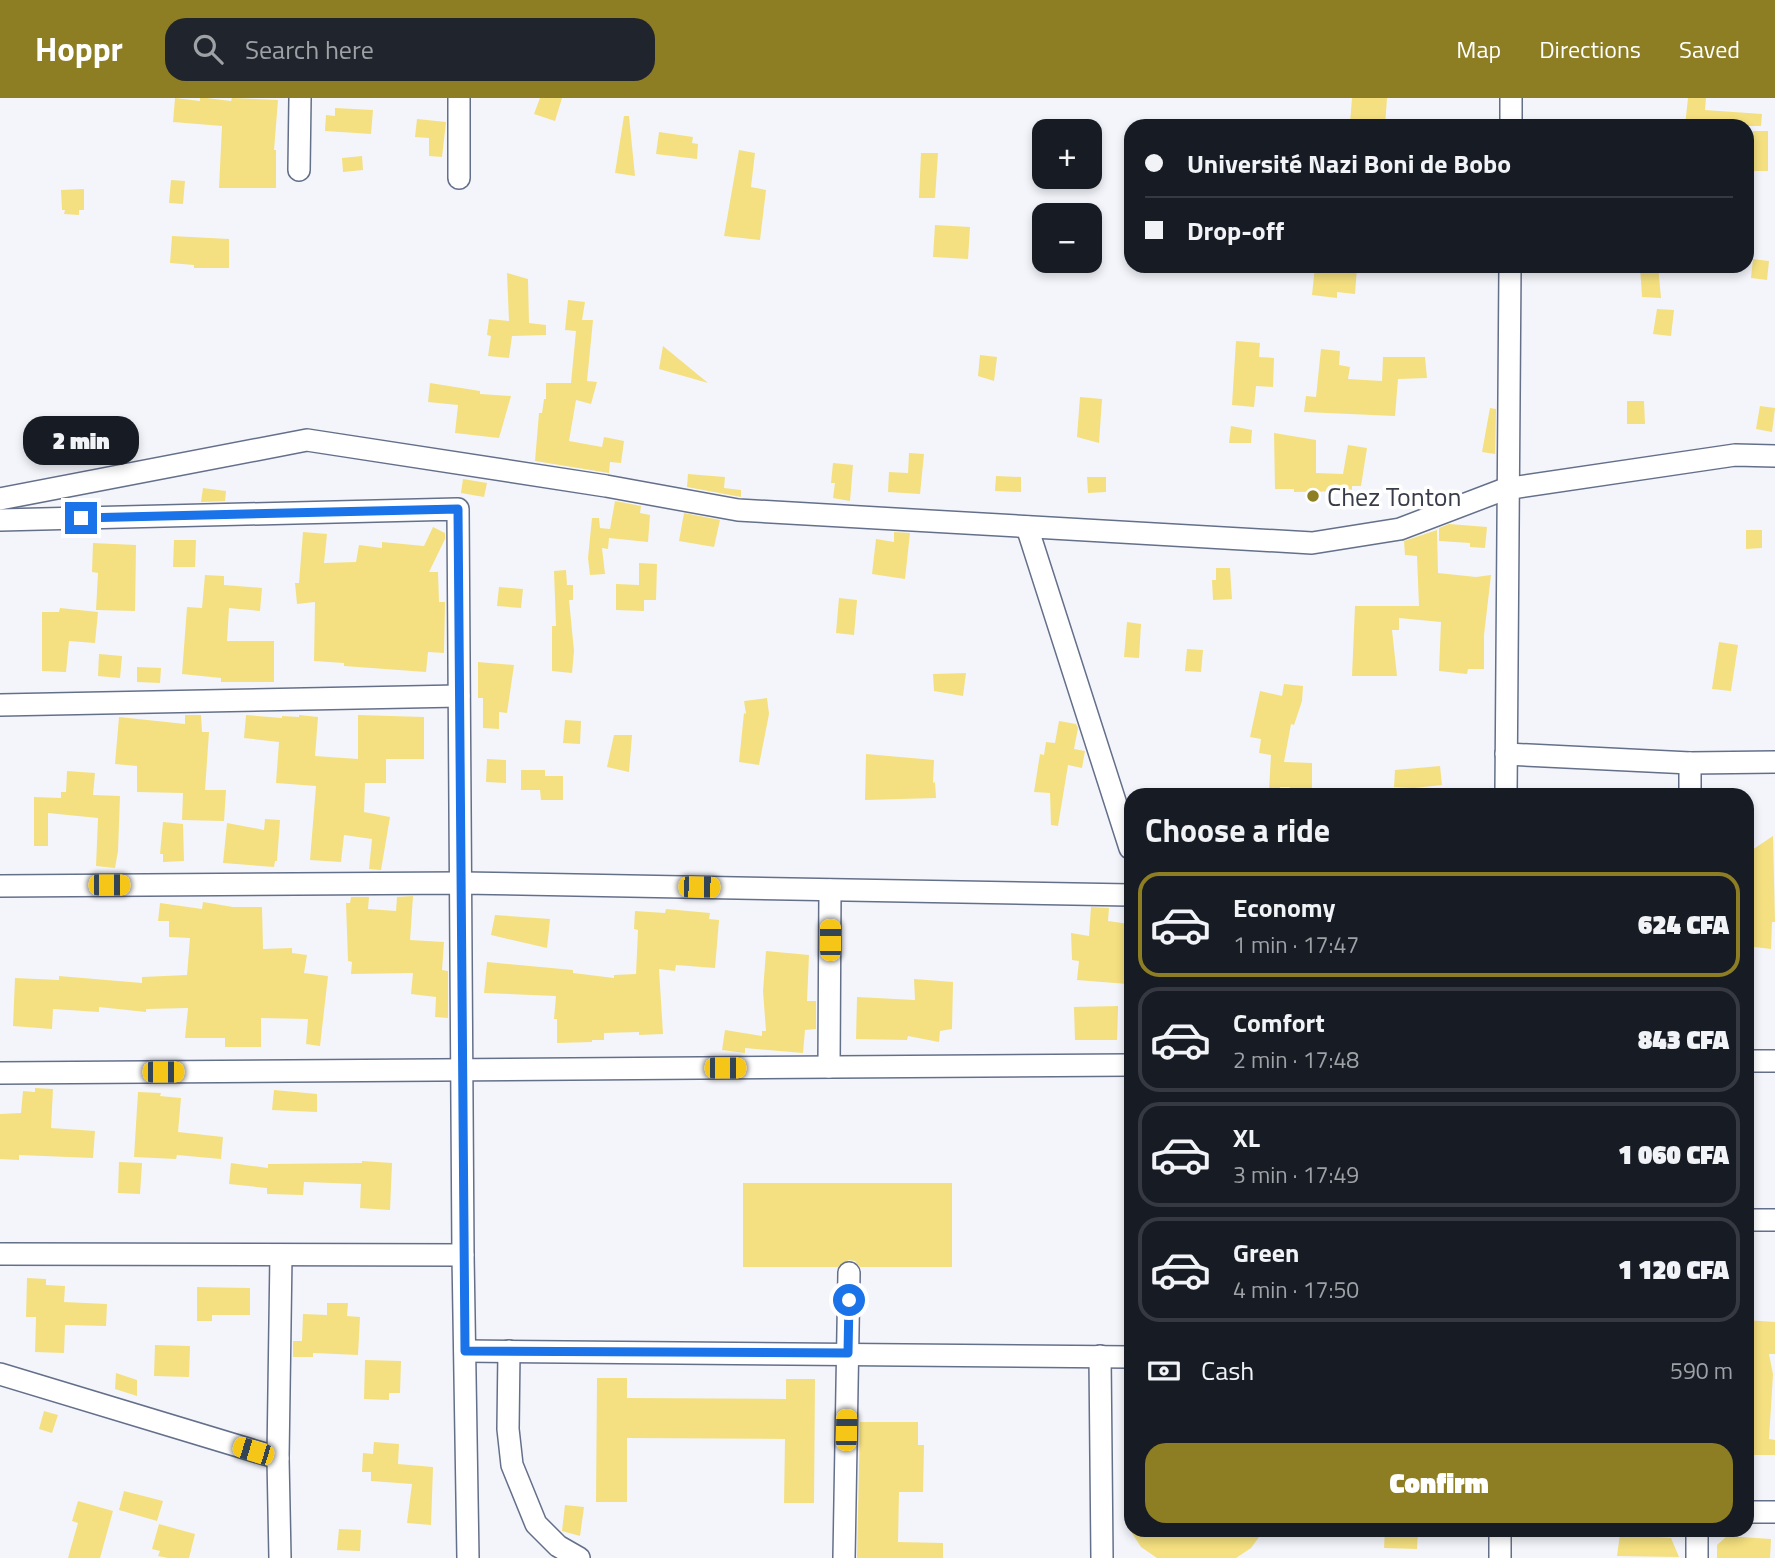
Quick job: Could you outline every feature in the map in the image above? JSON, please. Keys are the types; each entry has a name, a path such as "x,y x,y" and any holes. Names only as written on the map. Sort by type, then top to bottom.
{"street":[{"path":"299,170 300,98"},
{"path":"458,98 459,178"},
{"path":"1511,98 1511,119"},
{"path":"1506,788 1510,273"},
{"path":"0,499 307,440 606,486 738,510 1312,544 1400,529 1508,489 1735,455 1775,457"},
{"path":"0,520 458,509 463,1255 468,1558"},
{"path":"1027,527 1124,829"},
{"path":"0,705 459,696"},
{"path":"1506,754 1690,763 1775,762"},
{"path":"1690,763 1690,788"},
{"path":"0,886 462,883 1124,895"},
{"path":"829,1067 830,890"},
{"path":"1754,1061 1775,1061"},
{"path":"0,1073 1124,1065"},
{"path":"1754,1220 1775,1220"},
{"path":"0,1254 463,1255"},
{"path":"280,1558 278,1458 281,1255"},
{"path":"844,1558 849,1273"},
{"path":"465,1351 1124,1357"},
{"path":"509,1351 508,1430 512,1465 536,1524 558,1546 579,1558"},
{"path":"1100,1356 1102,1558"},
{"path":"0,1374 278,1458"},
{"path":"1754,1512 1775,1512"},
{"path":"1500,1537 1500,1558"},
{"path":"1697,1537 1697,1558"}],"building":[{"path":"175,98 200,101 200,98 231,101 232,98 278,100 274,150 276,188 219,188 222,126 173,122"},
{"path":"540,98 562,98 555,121 534,114"},
{"path":"1352,98 1387,98 1386,119 1350,119"},
{"path":"1688,98 1706,98 1705,110 1762,114 1761,126 1754,126 1754,119 1686,119"},
{"path":"335,108 373,110 371,134 325,131 326,115 335,116"},
{"path":"624,116 629,116 635,176 615,173"},
{"path":"417,119 446,122 442,157 429,156 429,138 415,137"},
{"path":"1754,131 1768,131 1768,171 1754,171"},
{"path":"659,132 693,137 692,143 698,144 697,159 656,154"},
{"path":"739,150 755,153 751,187 766,190 760,240 724,236"},
{"path":"921,153 938,153 935,198 919,198"},
{"path":"362,156 363,170 343,172 342,158"},
{"path":"171,180 185,181 183,204 169,203"},
{"path":"84,189 84,210 79,210 79,215 64,214 61,190"},
{"path":"935,225 970,227 968,259 933,257"},
{"path":"172,236 229,239 229,268 194,268 194,265 170,263"},
{"path":"1754,259 1769,261 1767,280 1751,278 1752,273 1754,273"},
{"path":"507,273 528,279 529,323 546,325 546,335 512,336 509,358 488,356 491,336 487,335 489,319 509,321"},
{"path":"1314,273 1357,273 1355,294 1337,292 1337,298 1312,295"},
{"path":"1640,273 1659,273 1661,298 1642,297"},
{"path":"568,300 585,302 582,320 593,320 587,381 597,382 591,404 576,400 569,441 602,447 604,437 624,441 621,463 610,462 609,473 535,461 539,413 542,413 546,399 546,383 571,383 576,331 565,330"},
{"path":"1657,309 1674,310 1671,336 1653,334"},
{"path":"1236,341 1260,343 1259,357 1274,358 1273,387 1256,386 1254,407 1232,405"},
{"path":"663,346 708,383 659,369"},
{"path":"1321,349 1340,351 1339,365 1350,367 1348,379 1382,381 1383,357 1425,357 1427,378 1398,379 1395,416 1304,412 1306,396 1316,397"},
{"path":"980,355 997,357 994,381 978,376"},
{"path":"430,383 480,391 480,394 511,396 499,438 455,433 458,405 428,402"},
{"path":"1080,397 1102,399 1099,443 1077,437"},
{"path":"1627,401 1644,401 1645,424 1627,424"},
{"path":"1760,406 1775,408 1772,432 1756,429"},
{"path":"1490,408 1496,409 1495,454 1482,452"},
{"path":"1231,426 1252,430 1251,443 1229,443"},
{"path":"1274,433 1316,440 1316,473 1343,474 1348,445 1367,448 1361,486 1352,486 1352,491 1294,492 1294,489 1275,489"},
{"path":"909,453 924,454 920,494 888,492 889,472 908,473"},
{"path":"833,463 853,465 850,501 833,498"},
{"path":"688,474 725,477 724,488 741,490 741,497 687,487"},
{"path":"996,476 1021,477 1021,492 995,491"},
{"path":"1087,477 1106,477 1106,492 1088,493"},
{"path":"463,479 487,483 484,497 461,493"},
{"path":"203,488 226,491 225,501 201,502"},
{"path":"615,501 641,506 640,513 650,515 648,542 609,538 608,549 602,548 605,574 590,575 588,558 592,518 599,518 600,528 610,529"},
{"path":"684,513 720,520 714,547 679,541"},
{"path":"1449,524 1487,527 1485,548 1470,547 1470,543 1439,541 1439,528"},
{"path":"433,527 445,533 445,539 429,572 438,572 439,602 445,602 444,653 428,652 426,672 314,661 315,602 297,604 295,583 299,583 303,532 327,534 324,563 356,562 359,545 382,548 382,542 424,546"},
{"path":"1437,530 1438,573 1476,577 1491,575 1484,635 1484,669 1468,669 1467,674 1439,671 1441,622 1399,618 1399,630 1392,630 1397,676 1352,676 1355,606 1419,606 1417,556 1405,555 1404,541"},
{"path":"1746,530 1762,530 1762,548 1746,549"},
{"path":"894,532 910,533 905,579 872,574 876,539 894,542"},
{"path":"174,540 196,540 195,567 173,567"},
{"path":"93,543 136,545 135,611 96,610 98,573 92,572"},
{"path":"639,563 657,564 656,600 644,600 644,611 616,610 616,584 639,585"},
{"path":"1216,568 1230,568 1232,599 1213,600 1212,580 1216,580"},
{"path":"566,570 567,585 573,585 573,600 569,600 574,651 572,673 552,671 552,626 556,626 554,571"},
{"path":"205,575 224,576 224,585 262,588 260,611 229,608 227,641 274,641 274,682 221,682 221,678 182,674 187,607 202,608"},
{"path":"499,587 523,589 521,608 497,606"},
{"path":"839,598 857,600 854,635 836,633"},
{"path":"60,608 98,612 95,643 69,641 66,672 42,671 42,612 59,612"},
{"path":"1127,622 1141,624 1139,658 1124,657"},
{"path":"1719,642 1738,645 1731,691 1712,689"},
{"path":"1187,649 1203,650 1201,672 1185,671"},
{"path":"99,654 122,656 120,678 98,676"},
{"path":"478,662 514,665 507,713 499,712 499,729 483,728 483,698 478,698"},
{"path":"137,667 161,668 160,683 137,682"},
{"path":"966,673 963,696 934,691 933,674"},
{"path":"1284,684 1303,686 1302,701 1294,725 1291,724 1284,762 1312,763 1312,788 1269,788 1271,755 1259,753 1261,739 1250,737 1260,691 1282,696"},
{"path":"767,698 769,714 759,765 739,762 744,713 746,714 744,701"},
{"path":"185,715 201,715 202,732 209,732 205,790 226,790 224,821 182,820 183,793 137,792 137,766 115,764 119,717 185,724"},
{"path":"246,715 318,717 315,756 358,759 358,715 424,717 424,759 386,759 386,783 365,783 364,812 390,817 381,870 369,869 372,839 344,835 341,862 310,860 316,786 276,783 279,742 244,738"},
{"path":"565,720 581,721 580,744 563,743"},
{"path":"1059,721 1076,724 1078,728 1074,749 1085,751 1082,768 1068,765 1058,826 1051,825 1050,793 1034,792 1040,754 1044,755 1046,742 1055,743"},
{"path":"614,735 632,735 629,772 607,767"},
{"path":"866,754 934,760 933,783 935,782 936,798 865,800"},
{"path":"487,759 506,760 506,783 486,782"},
{"path":"1440,766 1442,785 1394,787 1395,770"},
{"path":"521,770 545,770 545,776 563,776 563,800 541,800 540,790 521,790"},
{"path":"67,771 95,773 93,795 120,796 115,868 96,866 98,818 48,813 48,846 34,846 34,797 61,798 61,792 66,792"},
{"path":"265,819 280,820 277,861 274,867 223,863 227,823 264,830"},
{"path":"163,822 183,824 184,861 163,862 163,854 160,854"},
{"path":"1773,836 1775,922 1772,922 1771,949 1754,947 1754,849"},
{"path":"413,896 410,940 444,942 442,970 448,971 448,1018 435,1017 436,997 411,994 413,973 351,974 346,903 350,903 351,897 369,897 368,909 396,911 397,897"},
{"path":"203,902 233,907 262,907 263,949 292,948 292,953 307,955 304,973 328,976 320,1046 306,1044 308,1019 261,1018 261,1047 225,1047 225,1038 185,1038 188,1008 146,1009 146,1012 99,1007 99,1012 53,1009 52,1029 13,1026 15,978 59,980 59,976 142,983 142,977 187,975 190,938 169,937 169,921 158,921 160,903 202,909"},
{"path":"1091,907 1109,908 1108,921 1124,923 1124,984 1077,980 1079,961 1072,960 1071,933 1089,936"},
{"path":"666,909 710,913 709,919 719,920 715,968 676,965 675,971 659,969 663,1034 604,1033 604,1040 557,1043 557,1019 554,1019 556,996 484,993 487,962 573,970 573,973 614,978 614,975 636,974 638,930 634,929 635,911 665,913"},
{"path":"495,915 550,919 547,948 491,935"},
{"path":"766,951 809,955 807,1001 816,1001 816,1029 805,1030 803,1053 745,1048 745,1053 722,1050 725,1030 762,1036 762,1031 766,1031 763,991"},
{"path":"914,979 953,982 952,1029 940,1031 939,1042 908,1036 907,1040 856,1039 857,997 915,1000"},
{"path":"1118,1006 1117,1040 1075,1040 1074,1007"},
{"path":"35,1088 53,1089 51,1128 95,1131 93,1158 19,1155 19,1160 0,1159 0,1114 21,1113 23,1091 35,1092"},
{"path":"274,1090 317,1094 317,1112 272,1110"},
{"path":"138,1092 161,1093 160,1096 181,1098 178,1132 223,1137 221,1159 177,1155 176,1159 134,1157"},
{"path":"362,1161 392,1163 390,1210 360,1208 361,1184 304,1182 303,1195 267,1194 267,1188 229,1184 231,1163 268,1168 268,1164"},
{"path":"119,1162 142,1163 140,1194 118,1193"},
{"path":"743,1183 952,1183 952,1267 860,1267 855,1261 849,1260 838,1267 743,1267"},
{"path":"27,1278 46,1279 46,1285 65,1286 64,1302 107,1304 106,1326 65,1325 64,1353 35,1352 36,1317 26,1317"},
{"path":"197,1287 250,1288 250,1315 212,1315 212,1321 197,1321"},
{"path":"327,1303 348,1303 347,1316 360,1317 358,1355 313,1353 313,1357 293,1357 293,1341 302,1341 303,1314 327,1315"},
{"path":"1754,1321 1775,1322 1775,1354 1769,1354 1773,1374 1769,1439 1775,1440 1775,1455 1754,1455"},
{"path":"155,1345 190,1346 189,1377 154,1376"},
{"path":"365,1360 401,1361 400,1393 389,1393 389,1400 364,1399"},
{"path":"116,1373 137,1380 137,1396 115,1389"},
{"path":"597,1378 627,1378 627,1398 786,1399 786,1379 815,1379 814,1503 784,1503 785,1439 627,1438 627,1502 596,1502"},
{"path":"44,1411 58,1415 52,1433 39,1429"},
{"path":"860,1422 918,1422 918,1445 924,1445 923,1492 899,1492 898,1542 943,1543 943,1558 857,1558"},
{"path":"374,1442 399,1444 398,1464 433,1467 431,1525 407,1523 412,1484 371,1481 371,1472 362,1472 363,1453 373,1454"},
{"path":"124,1491 163,1501 157,1521 119,1510"},
{"path":"78,1501 113,1511 100,1558 68,1558 78,1523 72,1521"},
{"path":"565,1505 584,1507 580,1536 562,1531"},
{"path":"159,1524 195,1534 189,1558 158,1556 160,1551 152,1549"},
{"path":"339,1529 361,1530 360,1551 337,1550"},
{"path":"1135,1537 1259,1537 1251,1548 1236,1558 1157,1558 1141,1547"},
{"path":"1385,1537 1418,1537 1417,1549 1384,1548"},
{"path":"1620,1537 1658,1537 1671,1538 1679,1557 1617,1556"},
{"path":"1726,1537 1771,1539 1770,1558 1717,1558 1717,1545"}],"place":[{"name":"Chez Tonton","path":"1313,496"}],"route":[{"path":"81,518 458,509 465,1351 848,1353 849,1300"}]}
